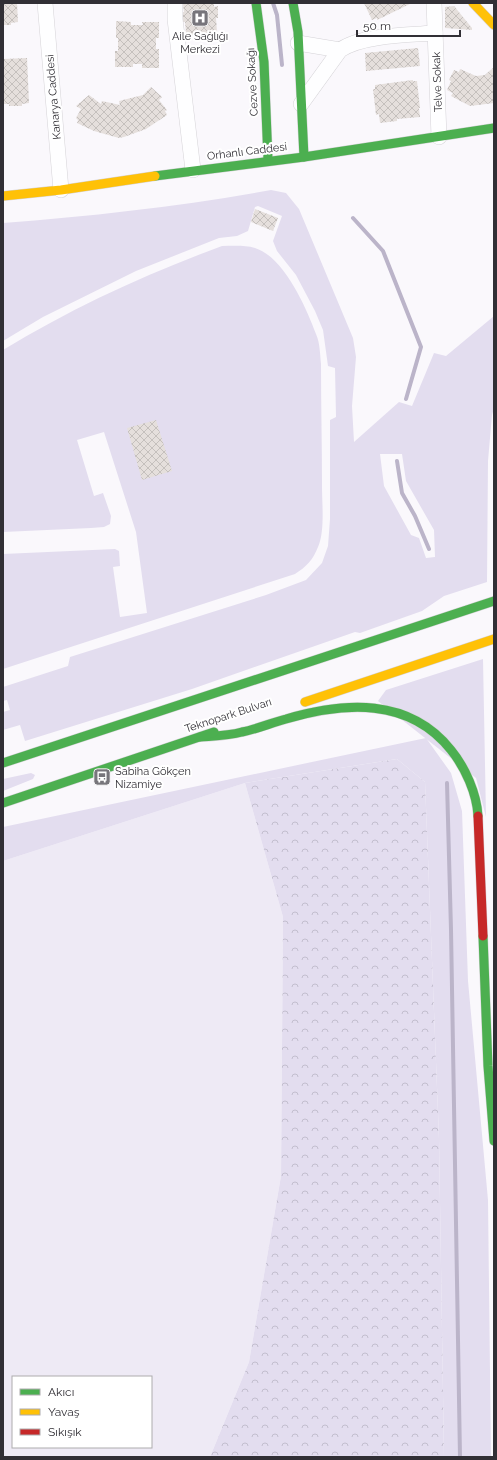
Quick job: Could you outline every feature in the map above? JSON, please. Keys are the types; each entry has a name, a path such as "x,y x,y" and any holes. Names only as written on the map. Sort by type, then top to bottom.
{"main road":[{"name":"Cezve Sokağı","path":"256,3 265,73 268,160"},
{"path":"293,3 298,43 304,157"},
{"path":"474,3 494,25"},
{"name":"Orhanlı Caddesi","path":"3,196 61,190 268,160 304,157 439,138 494,128"},
{"path":"3,763 494,601"},
{"path":"296,705 494,639"},
{"path":"200,737 239,733 295,716 353,706 390,711 419,721 432,730 459,761 470,782 478,811 488,1059 494,1141"},
{"name":"Teknopark Bulvarı","path":"3,803 244,722"}],"street":[{"name":"Kanarya Caddesi","path":"45,3 61,190"},
{"path":"175,3 175,18 193,170"},
{"name":"Telve Sokak","path":"434,3 439,138"},
{"path":"301,104 340,50 346,46 384,37 435,33"},
{"path":"298,43 340,50"}],"shaded area":[{"path":"245,783 283,917 281,1176 249,1362 210,1457 3,1457 3,861"}],"green space":[{"path":"271,190 286,193 299,209 353,338 356,357 352,406 354,442 399,402 412,406 434,353 446,356 494,316 494,408 488,461 487,582 444,596 422,611 360,633 355,632 192,689 25,741 20,725 3,730 3,712 10,710 7,700 3,701 3,687 68,666 70,657 266,595 306,580 322,563 328,546 330,519 330,420 336,417 335,368 328,366 323,330 315,311 296,275 277,251 273,241 282,216 258,206 255,207 248,231 237,236 219,238 136,271 43,317 3,341 3,223 138,210","holes":["380,454 402,454 406,481 434,530 435,557 426,558 419,538 411,535 384,486"]},
{"path":"222,246 243,246 255,248 266,253 275,261 293,284 317,337 320,349 321,364 323,517 322,533 314,556 303,569 295,574 3,669 3,554 115,549 119,551 120,566 113,567 120,617 147,613 136,532 104,432 77,440 94,496 103,493 111,516 110,524 104,527 91,528 3,532 3,350 56,320 110,293 165,268"},
{"path":"483,659 486,817 476,778 378,701 386,690"},
{"path":"426,738 451,773 462,811 468,981 488,1200 491,1457 444,1457 439,1138 425,782 397,759 245,783 3,861 3,827"},
{"path":"397,759 425,782 439,1138 444,1457 210,1457 249,1362 281,1176 283,917 245,783"},
{"path":"31,773 35,775 33,779 3,791 3,779"}],"building":[{"path":"3,3 17,3 18,22 11,23 11,25 3,25"},
{"path":"214,3 214,7 218,6 218,18 216,18 217,32 211,33 211,40 195,41 195,35 188,36 188,33 186,33 185,22 182,22 181,12 184,12 183,4"},
{"path":"364,3 412,3 377,20 377,18 372,20"},
{"path":"454,6 472,30 445,28 445,7"},
{"path":"116,21 131,22 131,25 143,25 142,22 159,22 159,38 156,38 156,49 159,49 159,68 142,68 142,64 133,64 133,67 115,67 115,51 118,51"},
{"path":"418,48 420,66 366,71 365,53"},
{"path":"27,58 29,103 22,104 22,106 9,106 9,104 3,104 3,59"},
{"path":"494,67 494,103 470,106 451,96 453,93 447,90 451,81 449,80 454,70 459,72 460,69 476,76 485,75"},
{"path":"413,80 417,81 420,117 397,119 397,121 380,123 379,114 376,115 373,89 375,89 375,85"},
{"path":"151,87 162,97 159,100 167,110 165,111 167,115 146,129 119,138 94,131 77,123 78,120 76,118 81,109 76,106 89,95 101,104 102,101 120,105 119,101 143,95"},
{"path":"255,209 278,218 273,231 251,222"},
{"path":"156,420 172,471 142,480 127,428"}],"waterway":[{"path":"273,3 277,15 282,65"},
{"path":"353,218 383,251 421,347 406,399"},
{"path":"397,461 402,493 415,516 429,549"},
{"path":"447,783 460,1457"}],"traffic: fast":[{"path":"256,3 264,62 268,160"},
{"path":"293,3 298,32 304,157"},
{"path":"155,176 304,157 494,128"},
{"path":"3,763 494,601"},
{"path":"200,737 221,736 237,733 308,713 330,709 353,707 374,708 396,712 416,720 434,733 451,750 461,764 473,790 478,816"},
{"path":"3,803 214,732"},
{"path":"483,936 488,1066 494,1141"}],"traffic: slow":[{"path":"473,3 494,25"},
{"path":"3,196 61,190 155,176"},
{"path":"305,702 494,639"}],"traffic: jam":[{"path":"478,816 483,936"}],"place":[{"name":"Aile Sağlığı Merkezi","path":"200,18"},
{"name":"Sabiha Gökçen Nizamiye","path":"102,777"}]}
